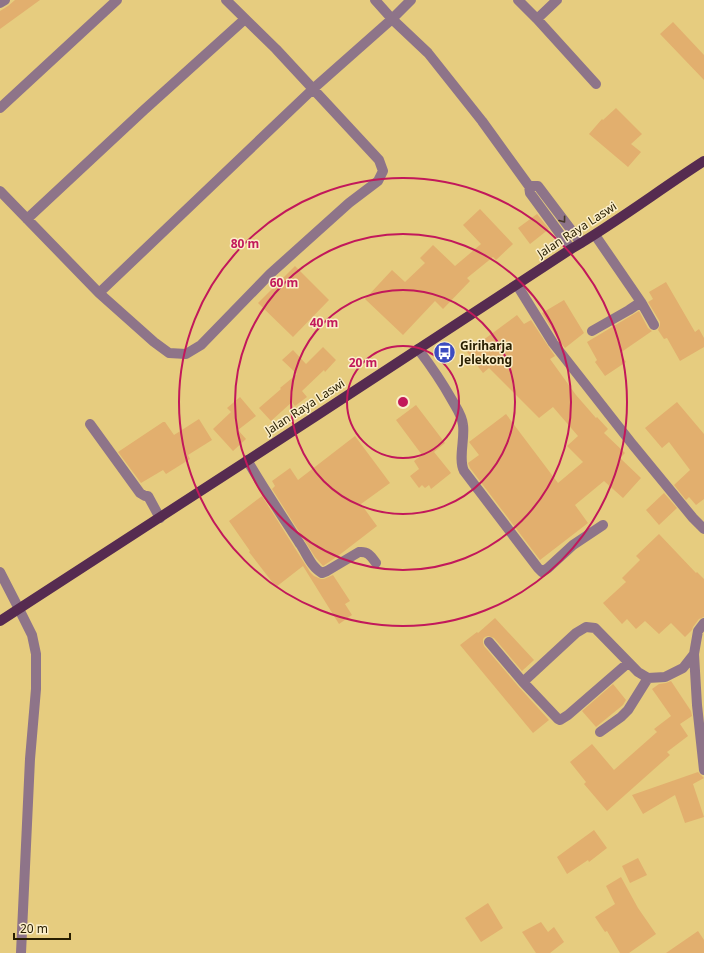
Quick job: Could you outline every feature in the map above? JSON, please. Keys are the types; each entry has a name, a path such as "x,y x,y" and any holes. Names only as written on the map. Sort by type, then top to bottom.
{"main road":[{"name":"Jalan Raya Laswi","path":"0,621 571,249 595,235 704,161"}],"street":[{"path":"0,3 5,0"},
{"path":"0,108 117,0"},
{"path":"0,191 99,293 154,342 169,353 186,354 201,345 270,274 349,203 378,181 383,171 379,160 314,88 226,0"},
{"path":"375,0 392,19 428,53 482,121 529,186 530,193 571,249"},
{"path":"99,293 314,88 392,19 411,0"},
{"path":"518,0 596,84"},
{"path":"537,19 557,0"},
{"path":"27,219 144,110 245,20"},
{"path":"529,186 538,186 581,243"},
{"path":"595,235 641,302 654,325"},
{"path":"517,285 553,343 638,451 693,518 704,529"},
{"path":"592,331 641,302"},
{"path":"418,349 432,367 460,412 463,426 462,467 464,471 542,572 573,545 603,525"},
{"path":"90,424 140,493 148,496 160,518"},
{"path":"247,460 309,559 318,570 322,573 327,571 363,551 369,554 376,563"},
{"path":"0,572 32,636 36,654 36,689 30,759 21,953"},
{"path":"704,623 698,631 694,654 697,705 704,770"},
{"path":"523,682 576,633 586,627 595,628 638,672 648,678 666,677 683,668 694,654"},
{"path":"489,642 523,682 558,719 562,719 568,715 628,662"},
{"path":"600,732 628,710 648,678"}],"building":[{"path":"15,0 40,0 0,29 0,11"},
{"path":"673,22 704,55 704,80 660,34"},
{"path":"616,108 642,134 631,144 641,152 628,167 589,134 602,119 603,120"},
{"path":"480,209 513,244 496,260 493,257 467,278 470,281 443,309 435,301 403,335 365,299 392,270 405,282 425,263 420,258 433,245 455,266 481,244 463,225"},
{"path":"537,214 549,229 530,244 518,228"},
{"path":"295,266 329,300 293,337 258,303"},
{"path":"666,282 695,332 699,329 704,338 704,347 680,361 667,338 664,339 658,330 660,322 648,302 653,299 649,292"},
{"path":"564,300 584,333 565,348 542,313"},
{"path":"639,311 648,328 652,331 620,353 626,362 605,376 595,362 597,360 587,342"},
{"path":"517,315 524,324 531,320 555,356 550,359 576,395 608,429 604,433 625,453 620,458 641,478 623,498 604,481 575,505 588,523 540,560 470,468 468,463 479,455 469,442 506,414 558,483 583,462 567,446 578,436 553,407 539,418 489,368 483,373 467,352"},
{"path":"323,347 336,360 325,372 324,370 302,391 307,397 295,406 292,402 271,421 259,408 297,374 282,360 293,350 306,364"},
{"path":"240,397 256,416 238,430 246,439 233,451 213,429 231,412 227,408"},
{"path":"677,402 704,434 704,499 696,505 689,497 686,500 674,485 690,470 669,442 662,448 645,428"},
{"path":"416,405 445,443 434,452 451,473 431,489 429,485 425,488 422,485 419,488 410,476 419,469 414,461 422,455 396,420"},
{"path":"199,419 212,440 188,455 190,459 166,474 163,470 141,483 118,452 163,422 165,422 174,435"},
{"path":"355,436 390,483 361,504 377,526 323,566 315,557 272,489 275,486 272,481 290,468 298,480"},
{"path":"664,493 677,508 659,525 646,510"},
{"path":"262,496 310,572 314,576 321,579 333,575 350,601 345,604 352,615 339,624 303,566 276,587 249,552 250,551 229,521"},
{"path":"659,534 696,573 697,572 704,579 704,617 699,619 692,630 685,637 671,623 659,634 645,621 636,629 627,619 622,624 603,603 626,582 622,578 640,560 636,556"},
{"path":"495,618 534,660 522,671 494,638 488,636 483,639 484,646 549,720 533,733 460,645 477,632 478,633"},
{"path":"671,681 691,711 692,716 680,724 688,736 667,752 670,755 607,811 584,784 586,782 570,762 592,744 614,770 657,732 654,729 671,716 652,689 659,684"},
{"path":"613,684 626,700 623,705 596,727 582,711"},
{"path":"698,772 704,778 693,784 704,817 685,823 675,795 643,814 632,795"},
{"path":"594,830 607,848 589,862 588,860 567,874 557,857"},
{"path":"638,858 647,875 630,883 622,866"},
{"path":"621,877 638,908 656,934 629,953 620,953 607,931 605,932 595,917 615,904 606,886"},
{"path":"488,903 503,928 481,942 465,918"},
{"path":"541,922 548,932 554,927 564,942 550,953 536,953 522,932"},
{"path":"698,931 704,940 704,953 666,953"}],"place":[{"name":"Giriharja Jelekong","path":"445,353"}]}
